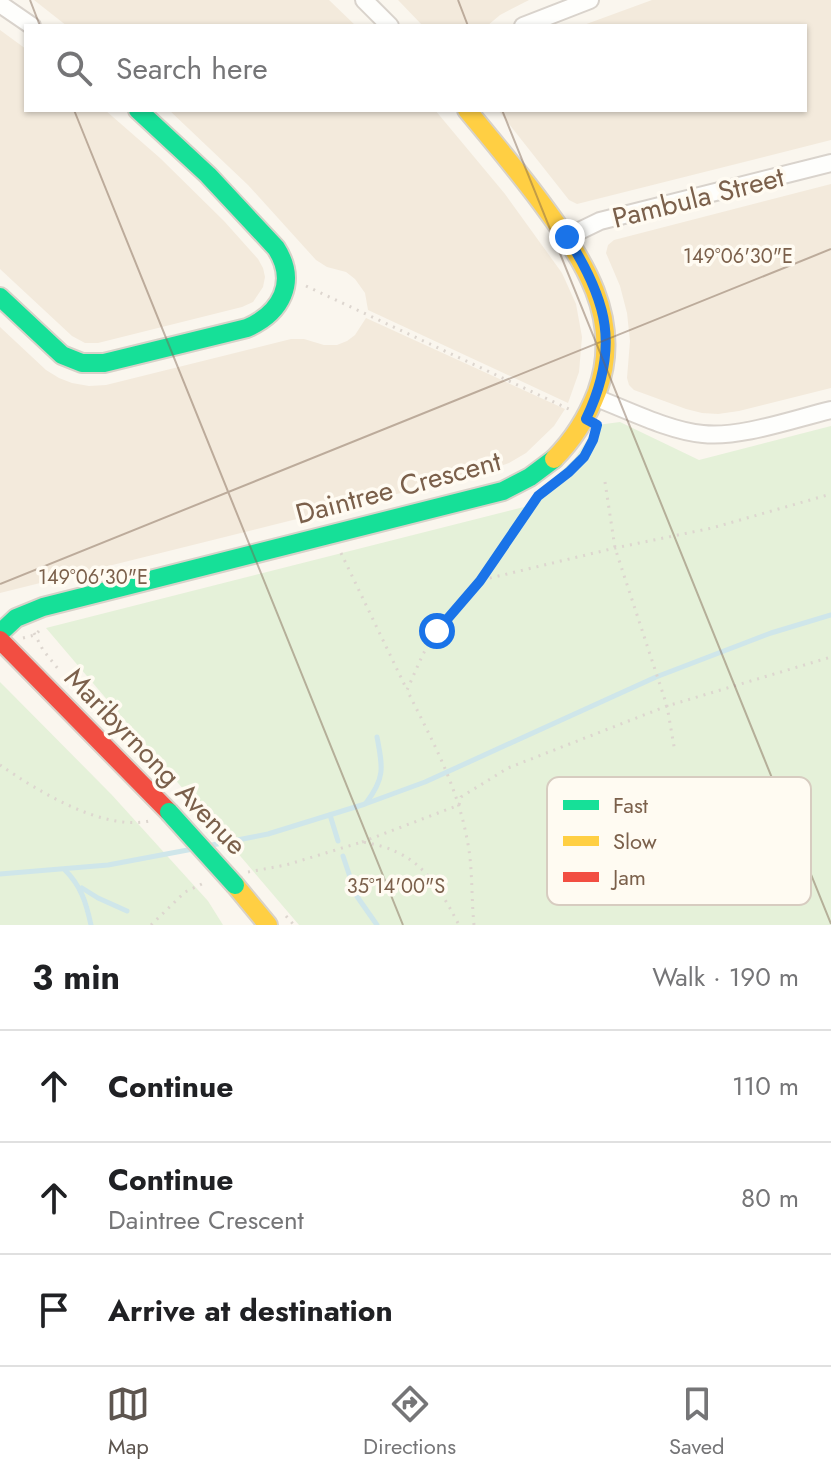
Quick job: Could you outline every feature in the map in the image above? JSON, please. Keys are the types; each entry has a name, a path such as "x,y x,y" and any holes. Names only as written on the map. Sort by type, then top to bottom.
{"street":[{"path":"364,0 388,24"},
{"path":"528,24 590,0"},
{"path":"0,4 29,24"},
{"path":"0,297 62,355 78,363 95,365 255,325 276,308 286,277 282,258 273,243 198,165 140,112"},
{"name":"Daintree Crescent","path":"0,633 16,618 43,607 487,496 519,484 560,455 586,419 601,383 606,349 600,300 591,277 567,237 469,112"},
{"name":"Pambula Street","path":"567,237 600,221 831,163"},
{"path":"596,398 688,432 716,435 744,432 831,410"},
{"name":"Maribyrnong Avenue","path":"0,640 238,880 268,925"}],"path":[{"path":"286,277 586,419"},
{"path":"605,482 615,548 667,706 675,752"},
{"path":"407,690 437,631 480,581 538,496 549,488"},
{"path":"480,581 712,528 831,494"},
{"path":"337,534 340,551 451,782 468,840 474,925"},
{"path":"459,805 461,797 508,768 667,706 831,657"},
{"path":"0,765 30,786 95,817 134,824"},
{"path":"238,880 362,842 459,805"},
{"path":"362,842 393,849 418,865 445,898 459,925"},
{"path":"151,925 185,892 210,880"}],"shaded area":[{"path":"34,0 329,0 354,24 64,24"},
{"path":"398,0 529,0 489,24 421,24"},
{"path":"652,0 831,0 831,140 577,204 569,200 500,112 807,112 807,24 586,24"},
{"path":"0,30 24,48 24,112 107,112 224,221 258,259 265,277 263,287 253,302 242,307 98,343 85,343 72,336 0,269"},
{"path":"171,112 437,112 505,194 562,273 576,304 582,337 579,372 568,403 368,310 365,293 355,279 316,260 248,185"},
{"path":"831,184 831,388 718,414 686,409 634,390 627,378 630,341 627,313 606,253 608,245 614,240"},
{"path":"366,318 565,409 554,426 526,453 481,473 0,593 0,327 46,370 72,383 89,386 106,385 291,339 337,345 355,335"}],"green space":[{"path":"620,422 699,460 831,426 831,925 299,925 46,628 524,507 575,458 597,425"},
{"path":"0,682 111,794 208,901 223,925 0,925"}],"waterway":[{"path":"207,846 268,834 425,782 656,677 771,633 831,615"},
{"path":"366,803 377,786 381,772 377,737"},
{"path":"330,815 338,841"},
{"path":"0,874 108,865 193,849"},
{"path":"343,856 356,895 377,925"},
{"path":"65,870 82,895 91,925"},
{"path":"82,888 127,911"}],"traffic: fast":[{"path":"0,297 62,355 82,363 104,363 247,328 259,322 277,305 286,273 276,248 208,175 140,112"},
{"path":"0,633 16,618 43,607 503,491 530,477 554,459"},
{"path":"169,812 235,885"}],"traffic: slow":[{"path":"469,112 531,189 571,245 595,290 602,314 606,339 597,392 579,428 554,459"},
{"path":"235,885 268,925"}],"traffic: jam":[{"path":"0,640 169,812"}],"route":[{"path":"437,631 480,581 538,496 584,457 593,440 597,425 586,419 601,383 606,333 594,284 567,237"}]}
